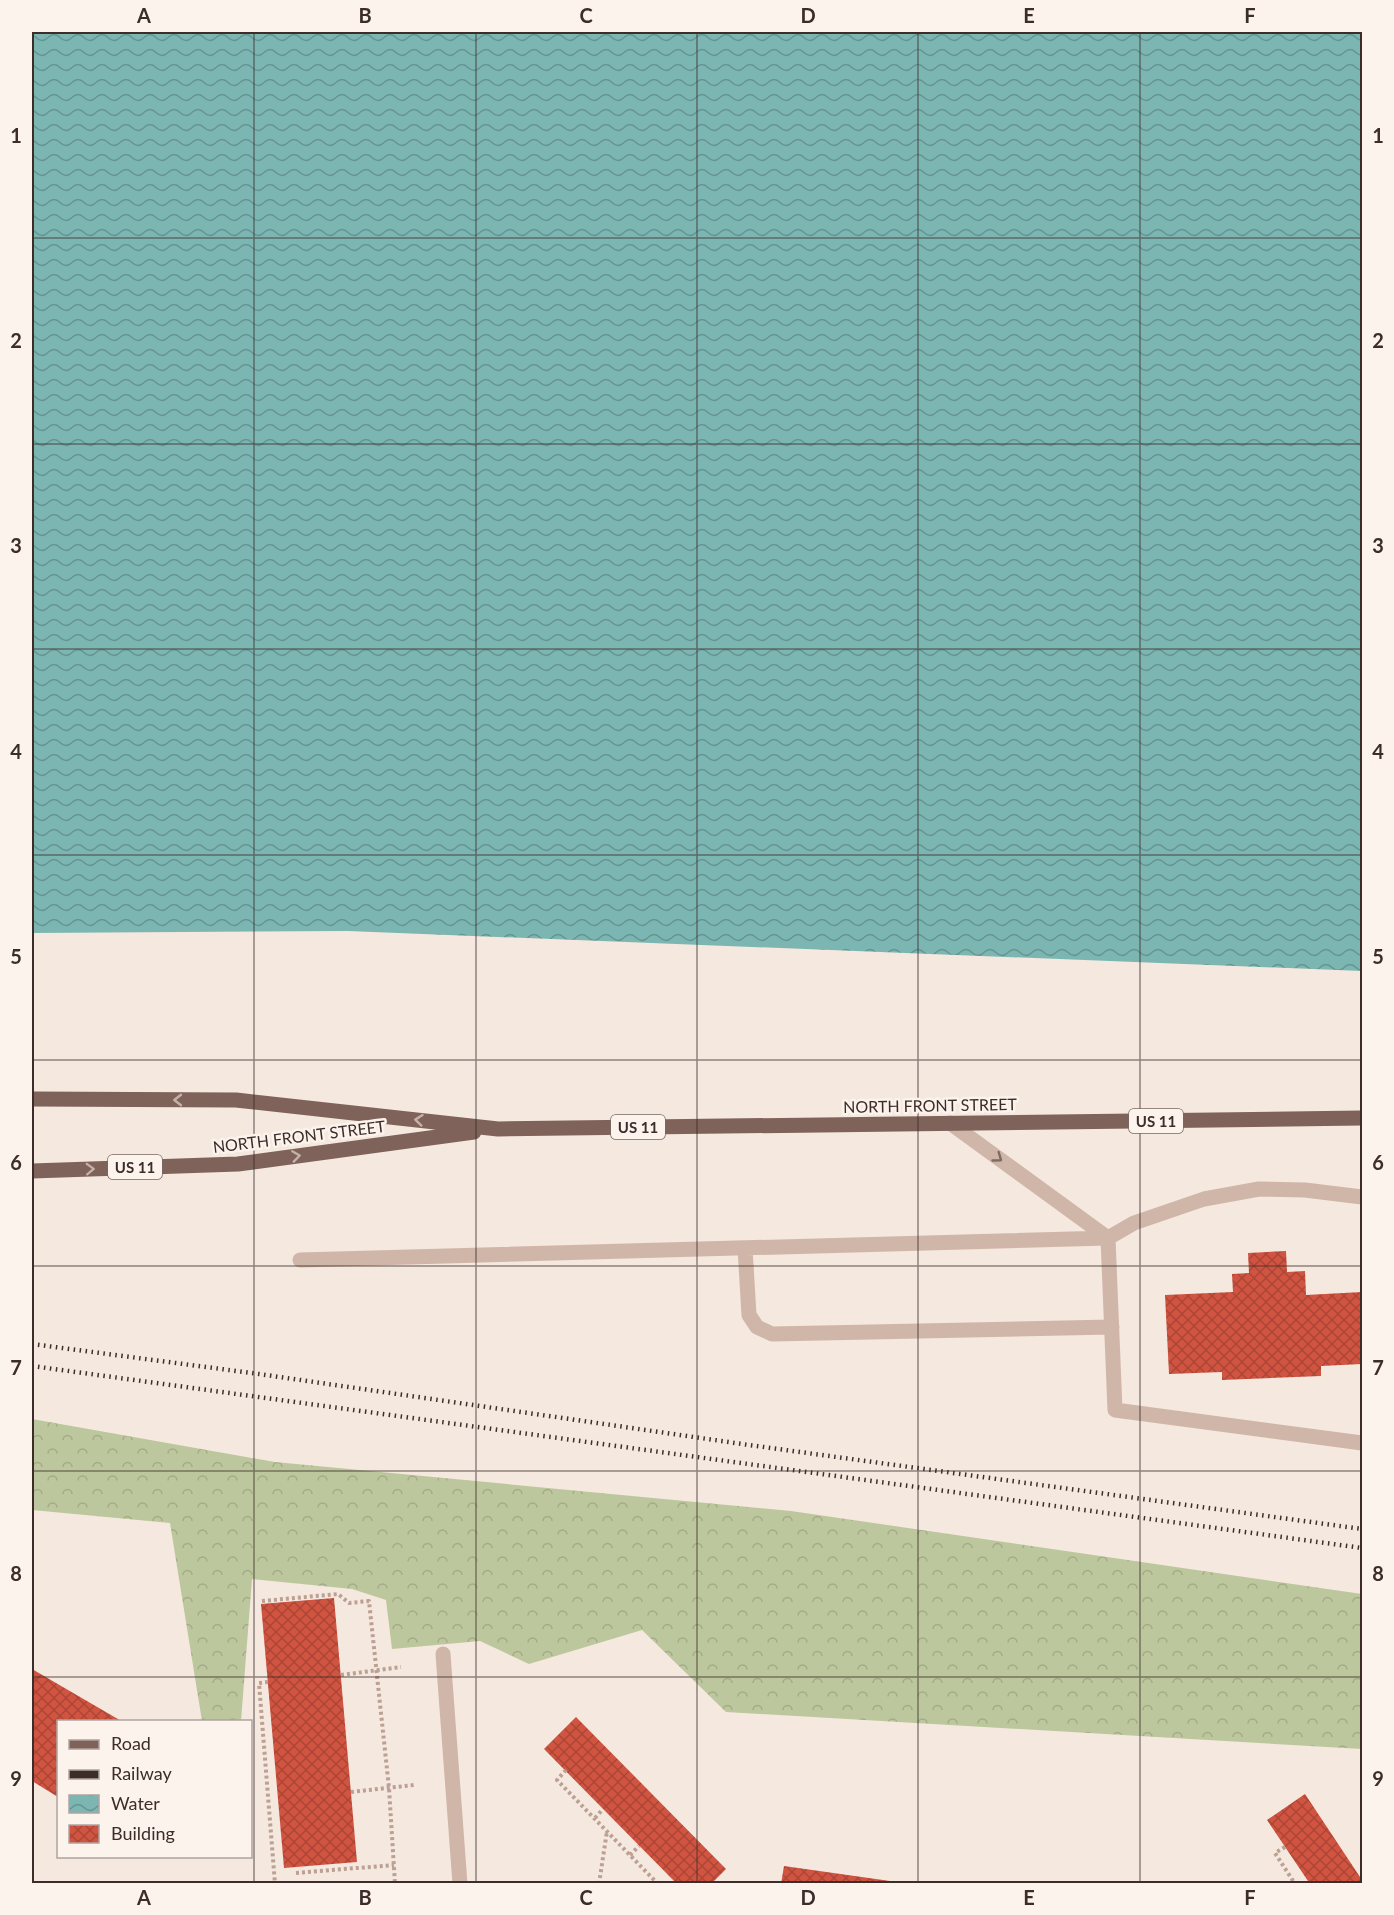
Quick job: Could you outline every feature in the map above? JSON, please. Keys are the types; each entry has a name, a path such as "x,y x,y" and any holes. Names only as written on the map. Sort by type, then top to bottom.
{"main road":[{"name":"NORTH FRONT STREET","path":"32,1099 236,1100 498,1129"},
{"name":"NORTH FRONT STREET","path":"32,1171 238,1164 498,1129 1362,1118"}],"lane":[{"path":"950,1123 1108,1238"},
{"path":"300,1260 1108,1238 1134,1223 1204,1199 1259,1188 1305,1190 1362,1197"},
{"path":"1108,1238 1115,1410 1362,1443"},
{"path":"745,1248 749,1315 757,1327 772,1334 1112,1327"},
{"path":"443,1654 460,1884"}],"path":[{"path":"262,1601 338,1594 349,1603 369,1601 389,1788 395,1884"},
{"path":"341,1675 401,1667"},
{"path":"268,1682 260,1683 275,1884"},
{"path":"566,1770 557,1780 658,1884"},
{"path":"351,1792 414,1785"},
{"path":"595,1818 603,1809"},
{"path":"599,1884 607,1831"},
{"path":"630,1855 639,1845"},
{"path":"1285,1847 1275,1853 1296,1884"},
{"path":"296,1873 394,1866"}],"green space":[{"path":"32,1419 275,1462 791,1511 1362,1594 1362,1749 726,1712 642,1630 529,1664 480,1641 392,1649 386,1600 352,1589 252,1579 241,1720 202,1720 170,1523 32,1510"}],"water":[{"path":"32,32 1362,32 1362,971 348,931 32,933"}],"building":[{"path":"1286,1251 1287,1272 1305,1271 1306,1295 1362,1292 1362,1364 1321,1366 1321,1376 1222,1380 1222,1372 1169,1374 1165,1295 1233,1292 1232,1274 1249,1273 1248,1253"},
{"path":"334,1598 357,1862 284,1868 261,1604"},
{"path":"32,1669 120,1720 57,1720 57,1796 32,1781"},
{"path":"576,1717 726,1869 711,1884 677,1884 544,1749"},
{"path":"1305,1794 1362,1880 1362,1884 1310,1884 1267,1820"},
{"path":"784,1866 897,1882 897,1884 781,1884"}],"railway":[{"path":"32,1344 1362,1529"},
{"path":"32,1366 1362,1548"}]}
